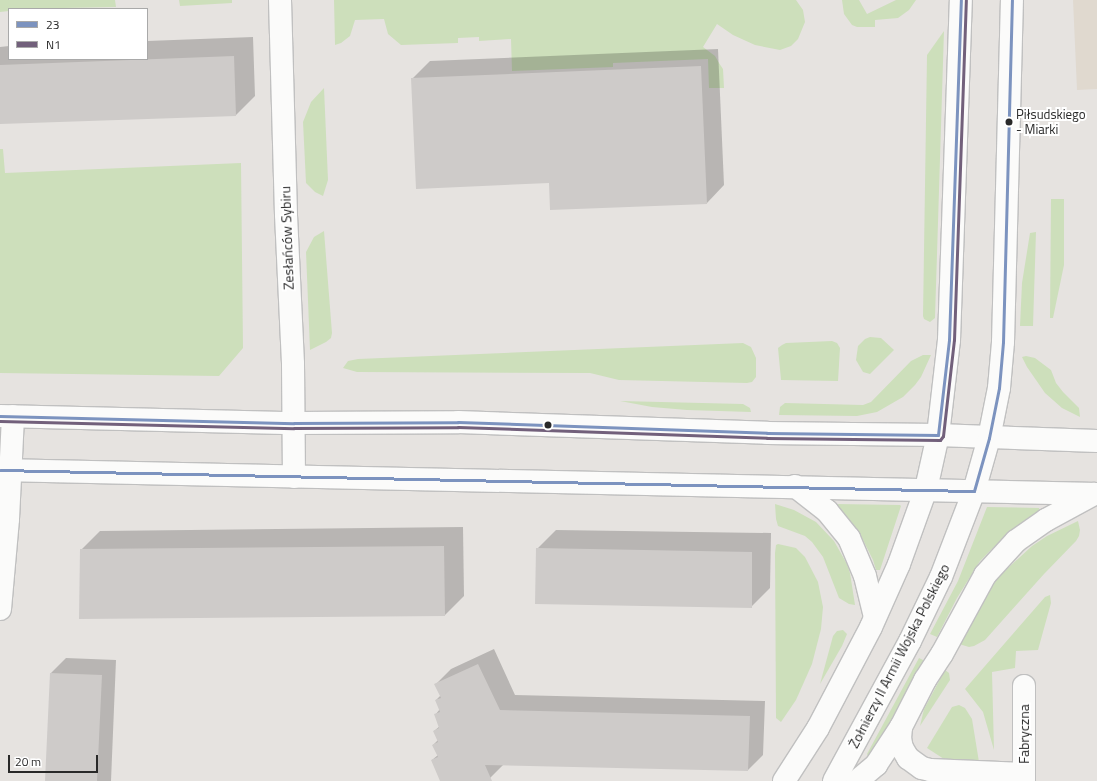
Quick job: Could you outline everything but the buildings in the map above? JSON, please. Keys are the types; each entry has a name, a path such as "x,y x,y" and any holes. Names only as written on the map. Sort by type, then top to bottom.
{"street":[{"name":"Zesłańców Sybiru","path":"280,0 294,423 294,477"},
{"path":"784,781 818,728 875,617 899,564 926,489 938,435 949,340 960,0"},
{"name":"Żołnierzy II Armii Wojska Polskiego","path":"834,781 910,641 941,577 974,491 989,438 999,388 1003,342 1012,0"},
{"path":"0,609 6,416 294,423 458,422 767,433 938,435 1097,441"},
{"path":"5,470 795,486 1096,494"},
{"path":"795,486 827,511 849,538 865,576 875,617"},
{"path":"857,781 876,765 901,727 925,680 942,654 985,575 994,563 1016,541 1046,520 1096,494"},
{"name":"Fabryczna","path":"1024,686 1024,777"},
{"path":"901,727 900,738 902,748 908,758 922,768 930,770 1024,777"}],"shaded area":[{"path":"1073,0 1097,0 1097,89 1077,90"}],"green space":[{"path":"0,0 115,0 116,7 8,8 8,11 0,12"},
{"path":"179,0 232,0 232,3 180,6"},
{"path":"334,0 796,0 803,10 805,22 798,39 791,46 780,50 755,45 733,35 717,24 703,47 715,56 723,69 724,88 709,88 708,59 613,63 613,67 512,71 511,39 479,41 479,37 458,38 458,43 401,45 388,34 384,19 355,20 350,36 341,43 335,45"},
{"path":"842,0 859,0 867,14 896,0 916,0 909,10 898,18 875,20 875,27 857,27 852,25 844,14"},
{"path":"944,31 935,318 930,322 924,319 923,316 927,55"},
{"path":"324,88 328,180 323,196 315,192 306,183 303,122 311,102"},
{"path":"0,149 3,149 5,173 241,163 243,348 219,376 0,373"},
{"path":"1051,199 1064,199 1064,265 1053,318 1050,318"},
{"path":"324,231 332,333 331,338 326,342 310,350 306,252 314,237"},
{"path":"1036,232 1033,326 1020,326 1022,283 1030,233"},
{"path":"870,337 881,338 894,350 870,374 863,372 856,360 858,346 865,339"},
{"path":"832,341 837,343 840,348 838,381 781,380 778,348 786,343"},
{"path":"743,343 751,347 756,358 756,377 752,382 747,383 619,380 590,373 357,372 343,368 348,361 358,359"},
{"path":"923,355 931,355 921,377 915,385 903,397 877,412 857,416 779,415 780,407 785,403 863,405 871,402 911,361"},
{"path":"1026,356 1035,358 1051,370 1056,383 1079,408 1080,417 1062,408 1045,393 1027,367 1022,357"},
{"path":"620,401 743,404 750,408 751,412 687,410 652,407"},
{"path":"775,504 794,510 816,522 834,541 847,564 850,573 855,605 849,604 839,598 823,557 812,542 805,536 778,526"},
{"path":"836,504 901,506 880,570 876,570 873,560 861,536 836,507"},
{"path":"987,507 1039,508 1040,511 1009,532 980,561 957,598 937,637 930,634 958,581"},
{"path":"1078,521 1080,530 1076,541 1044,574 985,640 969,647 959,644 996,579 1032,546 1047,536"},
{"path":"778,544 796,548 805,557 818,582 823,607 821,629 812,664 796,700 781,722 776,718 775,553 776,545"},
{"path":"1050,595 1051,603 1038,650 1016,651 1015,668 992,672 994,750 983,712 965,689 1045,597"},
{"path":"843,630 847,634 842,646 820,684 833,636 837,631"},
{"path":"919,658 925,661 887,730 870,756 868,756 867,754"},
{"path":"945,670 949,673 950,680 920,726 924,709"},
{"path":"959,705 965,708 972,719 979,762 944,759 927,748 952,707"}],"transit line":[{"name":"23","path":"938,435 949,340 961,0"},
{"name":"N1","path":"0,421 294,428 458,427 767,438 940,440 943,436 954,340 966,0"},
{"name":"23","path":"974,491 989,438 999,388 1003,342 1012,0"},
{"name":"23","path":"0,416 294,423 458,422 767,433 938,435"},
{"name":"23","path":"0,470 974,491"}],"place":[{"name":"Piłsudskiego - Miarki","path":"1009,122"}]}
